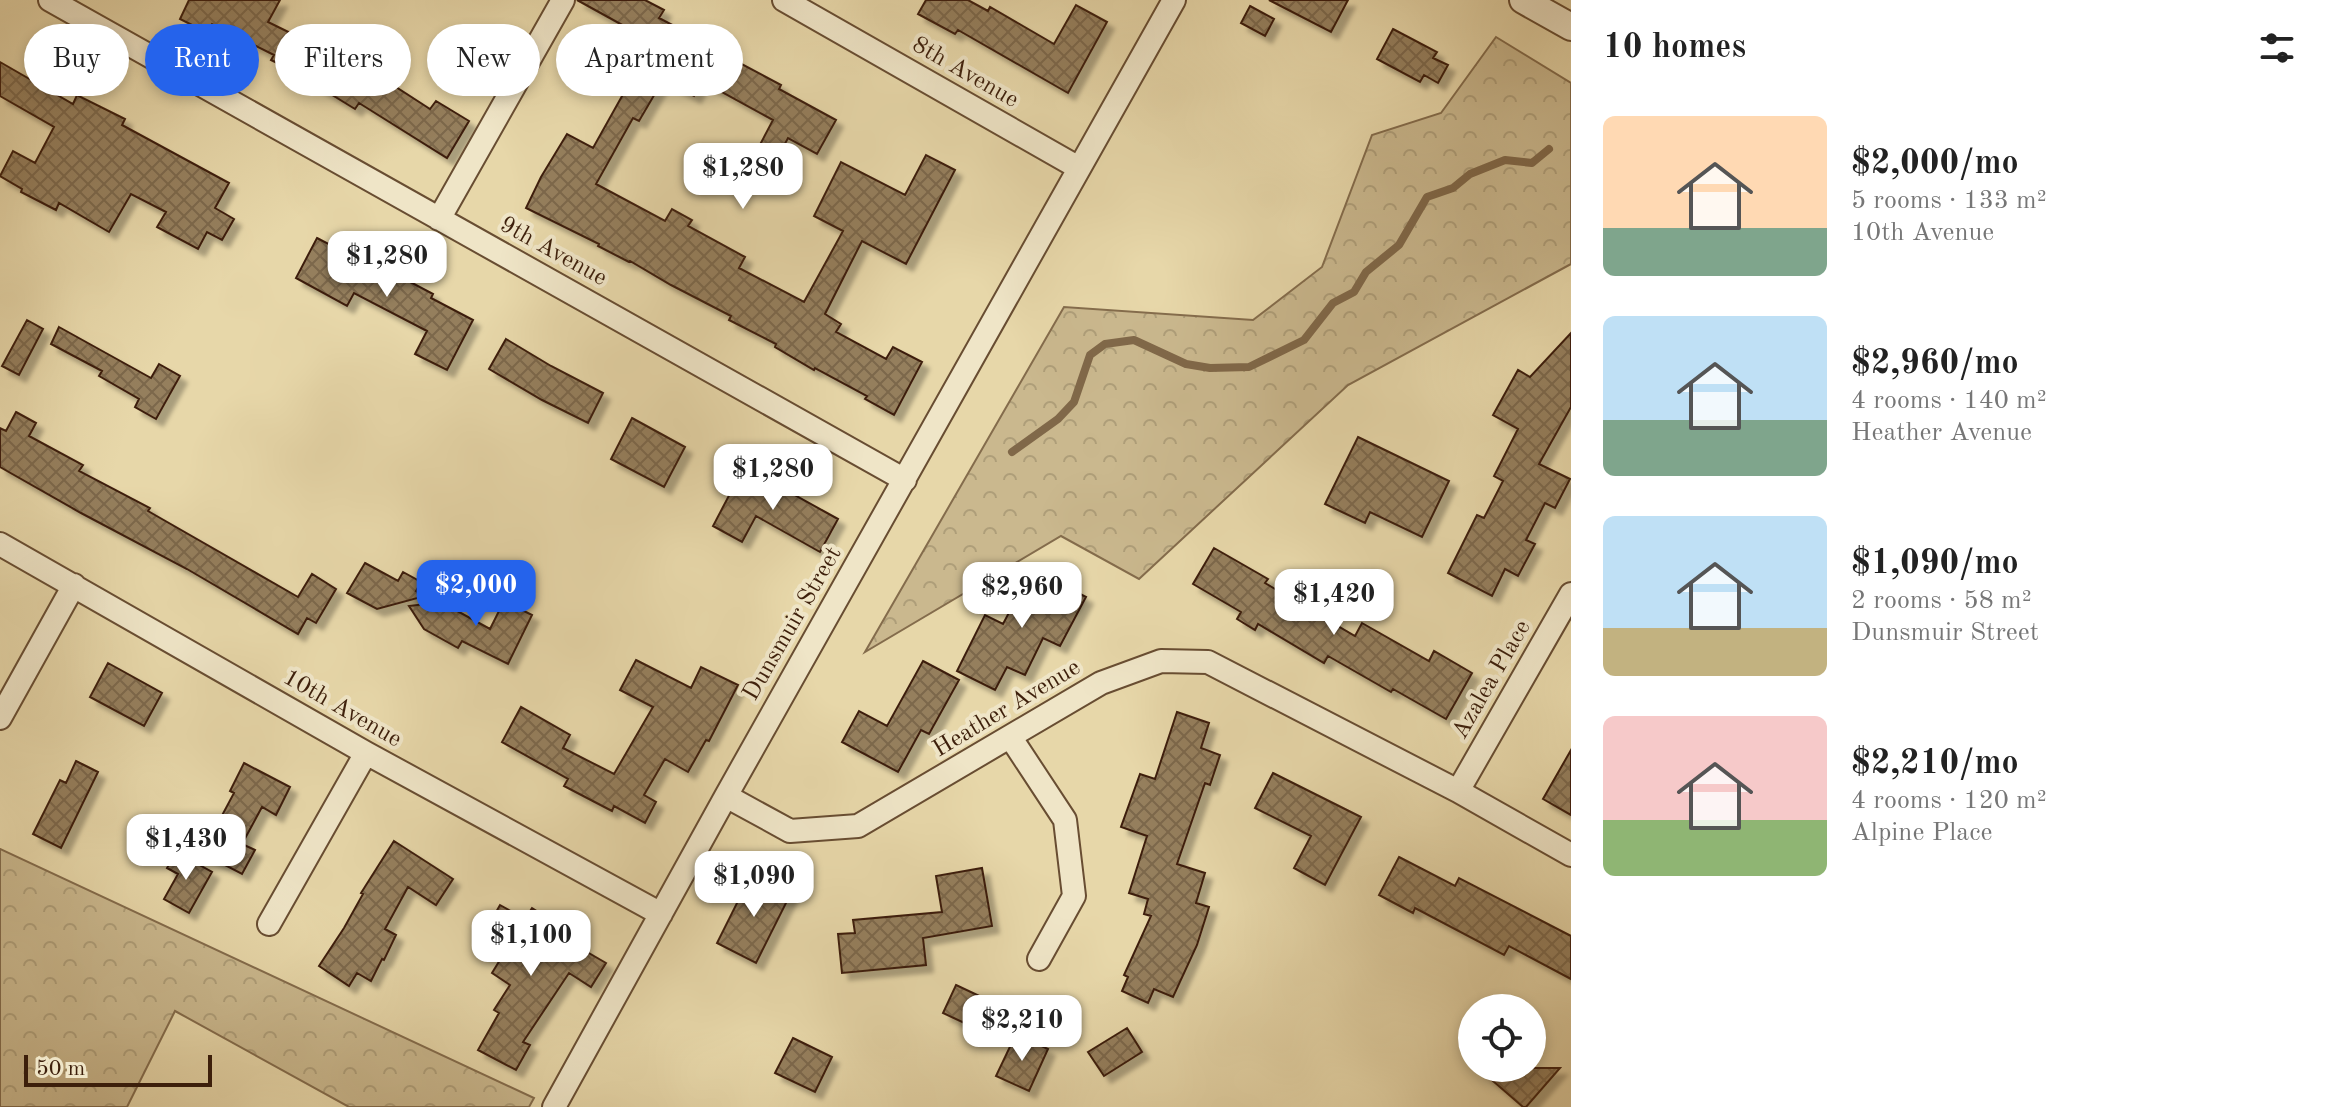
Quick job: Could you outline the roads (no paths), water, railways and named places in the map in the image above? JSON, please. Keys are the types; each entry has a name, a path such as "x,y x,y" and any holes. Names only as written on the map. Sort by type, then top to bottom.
{"street":[{"name":"9th Avenue","path":"50,0 905,480"},
{"path":"439,219 563,0"},
{"name":"8th Avenue","path":"784,0 1079,168"},
{"name":"Dunsmuir Street","path":"554,1107 1174,0"},
{"path":"1523,0 1563,15"},
{"name":"10th Avenue","path":"0,544 366,753 661,914"},
{"path":"0,718 74,585"},
{"name":"Azalea Place","path":"1458,791 1571,594"},
{"name":"Heather Avenue","path":"726,796 790,831 858,826 1101,683 1161,661 1208,662 1458,791 1571,855"},
{"path":"1011,738 1065,820 1067,835 1074,896 1039,959"},
{"path":"269,924 366,753"}],"waterway":[{"path":"1012,452 1058,419 1074,402 1090,355 1105,344 1134,340 1186,364 1210,368 1249,367 1304,340 1333,303 1354,292 1366,272 1399,245 1427,197 1453,188 1470,174 1505,160 1532,163 1549,149"}]}
